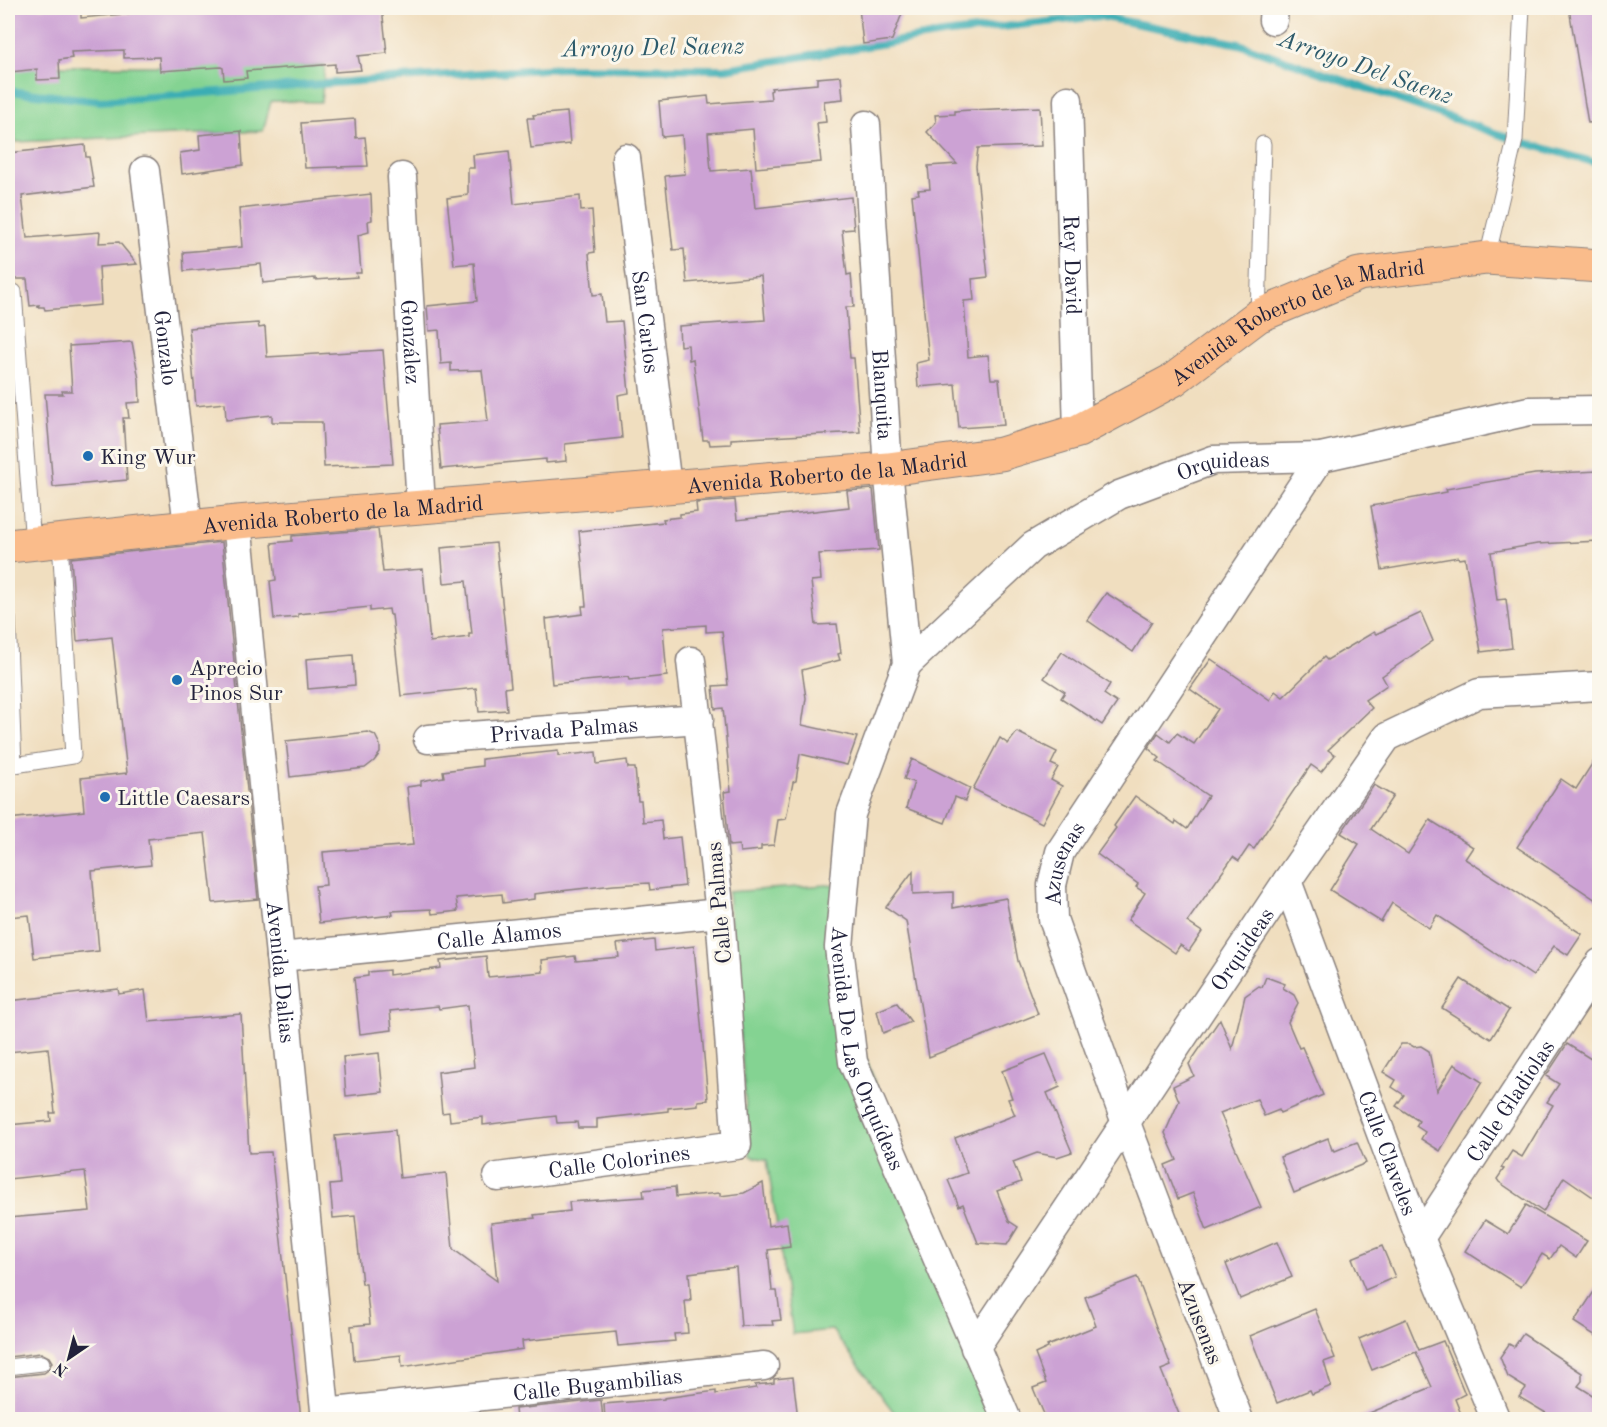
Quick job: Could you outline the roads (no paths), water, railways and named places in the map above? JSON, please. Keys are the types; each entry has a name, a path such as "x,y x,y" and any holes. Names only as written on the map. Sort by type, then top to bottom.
{"main road":[{"name":"Avenida Roberto de la Madrid","path":"34,544 188,526 888,469 1001,454 1077,431 1173,380 1258,316 1359,274 1486,258 1599,266"}],"street":[{"name":"Rey David","path":"1068,100 1077,431"},
{"name":"Blanquita","path":"866,125 888,469 907,664"},
{"name":"San Carlos","path":"626,158 667,486"},
{"name":"Gonzalo","path":"146,171 188,526"},
{"name":"González","path":"402,177 421,506"},
{"name":"Orquideas","path":"907,664 1033,546 1119,495 1214,460 1321,458 1529,411 1599,410"},
{"name":"Azusenas","path":"1239,1419 1126,1123 1053,920 1052,885 1060,852 1321,458"},
{"name":"Avenida Dalias","path":"237,522 325,1416"},
{"name":"Calle Palmas","path":"691,661 720,913 737,1145"},
{"name":"Avenida De Las Orquídeas","path":"907,664 851,814 839,947 853,1062 1007,1419"},
{"name":"Orquideas","path":"975,1348 1287,881 1387,737 1479,693 1599,686"},
{"name":"Privada Palmas","path":"428,740 699,719"},
{"name":"Calle Claveles","path":"1287,881 1420,1238 1497,1419"},
{"name":"Calle Álamos","path":"280,957 720,913"},
{"name":"Calle Gladiolas","path":"1420,1238 1599,963"},
{"name":"Calle Colorines","path":"498,1177 737,1145"},
{"name":"Calle Bugambilias","path":"325,1416 764,1366"}],"lane":[{"path":"1486,258 1515,140 1522,8"},
{"path":"1258,316 1263,144"},
{"path":"8,618 11,765 73,756 34,544 13,358 14,292"},
{"path":"8,1367 42,1363"}],"waterway":[{"name":"Arroyo Del Saenz","path":"8,91 100,101 562,68 725,69 942,34 1099,16 1239,44 1515,140 1600,164"}],"place":[{"name":"King Wur","path":"88,456"},
{"name":"Aprecio Pinos Sur","path":"177,680"},
{"name":"Little Caesars","path":"105,797"}]}
